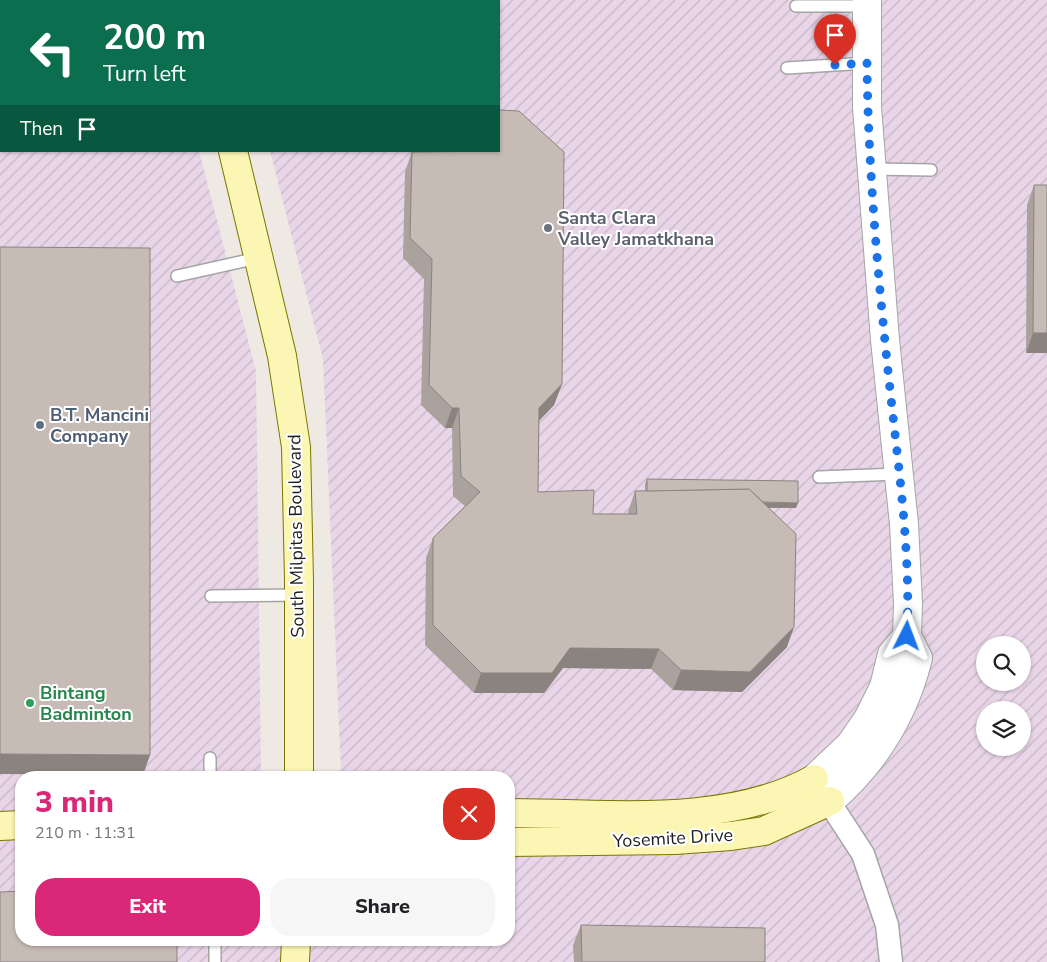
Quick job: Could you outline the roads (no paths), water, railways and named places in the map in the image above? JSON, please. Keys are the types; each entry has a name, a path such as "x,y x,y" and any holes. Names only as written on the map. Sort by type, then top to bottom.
{"main road":[{"name":"South Milpitas Boulevard","path":"232,152 260,257 282,356 296,447 299,595 299,771"},
{"name":"Yosemite Drive","path":"515,813 693,814 726,808 796,789 814,780"},
{"name":"Yosemite Drive","path":"515,842 675,840 731,836 764,831 830,801"},
{"path":"0,826 15,825"},
{"path":"295,962 296,946"}],"street":[{"path":"830,801 847,787 892,728 904,702 918,658 907,636 908,604 904,524 885,340 867,107 867,3"},
{"path":"891,962 888,925 863,854 830,801 814,780 850,745 868,719 884,687 892,654 907,636"}],"lane":[{"path":"796,6 867,3"},
{"path":"787,68 867,63"},
{"path":"872,169 931,170"},
{"path":"177,276 260,257"},
{"path":"819,478 899,474"},
{"path":"211,596 299,595"},
{"path":"210,758 210,771"},
{"path":"215,946 215,962"}],"place":[{"name":"Santa Clara Valley Jamatkhana","path":"548,228"},
{"name":"B.T. Mancini Company","path":"40,425"},
{"name":"Bintang Badminton","path":"30,703"}]}
